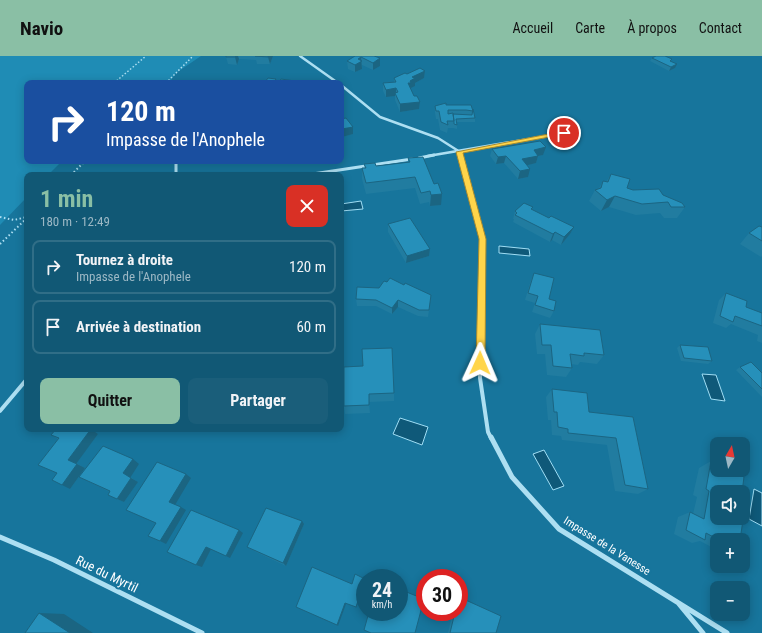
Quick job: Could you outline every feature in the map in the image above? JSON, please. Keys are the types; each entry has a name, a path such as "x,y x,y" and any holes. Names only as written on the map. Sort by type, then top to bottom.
{"street":[{"path":"300,56 334,80"},
{"path":"344,87 380,117 438,138 460,152"},
{"path":"326,172 460,152 564,133"},
{"name":"Impasse de la Vanesse","path":"460,152 482,239 480,378 488,432 512,477 559,529 676,600 727,633"},
{"path":"0,411 24,383"},
{"name":"Rue du Myrtil","path":"0,537 54,560 202,633"},
{"name":"Impasse de la Vanesse","path":"676,600 703,633"}],"path":[{"path":"118,80 146,56"},
{"path":"169,80 193,56"},
{"path":"74,172 83,164"},
{"path":"0,217 14,220 24,218"},
{"path":"0,244 24,220"}],"shaded area":[{"path":"0,56 201,56 176,73 171,80 24,80 24,164 59,164 51,172 24,172 24,200 0,225"},
{"path":"361,201 363,209 344,211 344,204"},
{"path":"499,246 529,249 530,256 499,253"},
{"path":"702,374 716,375 725,401 711,399"},
{"path":"400,418 428,427 422,445 393,434"},
{"path":"544,450 564,486 553,490 533,454"},
{"path":"754,489 762,493 762,526 750,520"}],"building":[{"path":"355,56 374,56 380,58 373,63 361,57 358,59 362,61 355,65 347,61"},
{"path":"656,56 665,56 672,59 670,61 677,64 671,67 652,58"},
{"path":"420,68 425,71 412,77 415,78 410,81 411,83 408,83 414,96 417,96 420,102 400,104 395,93 398,92 396,88 386,90 383,83 396,82 394,78"},
{"path":"268,78 276,79 275,80 266,80"},
{"path":"446,103 446,105 471,105 473,111 448,110 448,114 453,113 454,121 447,121 448,125 441,122 439,111 436,111 435,106"},
{"path":"473,109 475,118 456,119 457,125 454,124 453,114 472,115"},
{"path":"344,118 346,118 353,127 344,129"},
{"path":"540,141 546,147 534,150 538,156 522,159 530,169 520,171 506,156 498,157 492,149"},
{"path":"423,157 434,184 438,183 442,194 431,195 430,191 421,193 415,177 366,183 362,168 366,168 364,164 375,163 376,166 410,162 408,158"},
{"path":"611,174 630,179 627,188 633,190 659,189 663,195 682,203 685,207 671,207 668,202 642,204 615,196 607,200 595,190 601,188 603,181 608,182"},
{"path":"524,203 533,207 531,209 549,218 551,216 574,227 564,237 555,232 553,234 515,215 517,213 515,211"},
{"path":"410,218 430,249 407,256 388,224"},
{"path":"759,226 762,227 762,241 749,233"},
{"path":"534,273 554,278 549,299 556,301 554,311 535,305 538,296 528,293"},
{"path":"390,278 431,295 429,310 419,310 398,300 392,308 376,300 356,299 357,287 379,288 384,281 387,282"},
{"path":"726,293 747,301 746,307 762,313 762,326 735,316 733,322 720,316"},
{"path":"540,324 600,330 604,355 584,353 584,356 570,354 572,368 553,366 551,345 542,345"},
{"path":"680,345 708,347 712,361 684,358"},
{"path":"392,348 394,393 369,394 369,405 344,406 344,367 363,366 362,349"},
{"path":"751,362 762,373 762,389 740,367"},
{"path":"552,389 587,393 589,412 633,417 648,489 625,485 616,438 568,433 568,429 558,427 557,412 554,412"},
{"path":"54,432 89,432 68,460 77,464 62,485 52,480 57,473 38,465 59,438 51,435"},
{"path":"103,446 133,459 123,473 131,478 117,499 108,495 110,491 79,477"},
{"path":"157,462 186,474 169,502 181,507 160,541 148,536 156,523 126,510"},
{"path":"710,467 710,477 744,477 743,485 710,485 710,525 742,525 741,533 710,533 710,535 706,533 705,540 686,530 690,512 704,519 709,491 706,489"},
{"path":"266,508 302,521 283,563 247,547"},
{"path":"191,510 239,530 226,556 206,547 196,565 167,552"},
{"path":"312,567 352,584 356,574 356,607 345,603 337,625 296,607"},
{"path":"408,593 416,596 416,621 418,621 415,633 371,633 364,630 366,621 408,621"},
{"path":"468,601 501,616 496,633 450,633 453,621 468,621"},
{"path":"39,613 70,633 25,633"}],"route":[{"path":"480,363 482,239 460,152 564,133"}]}
